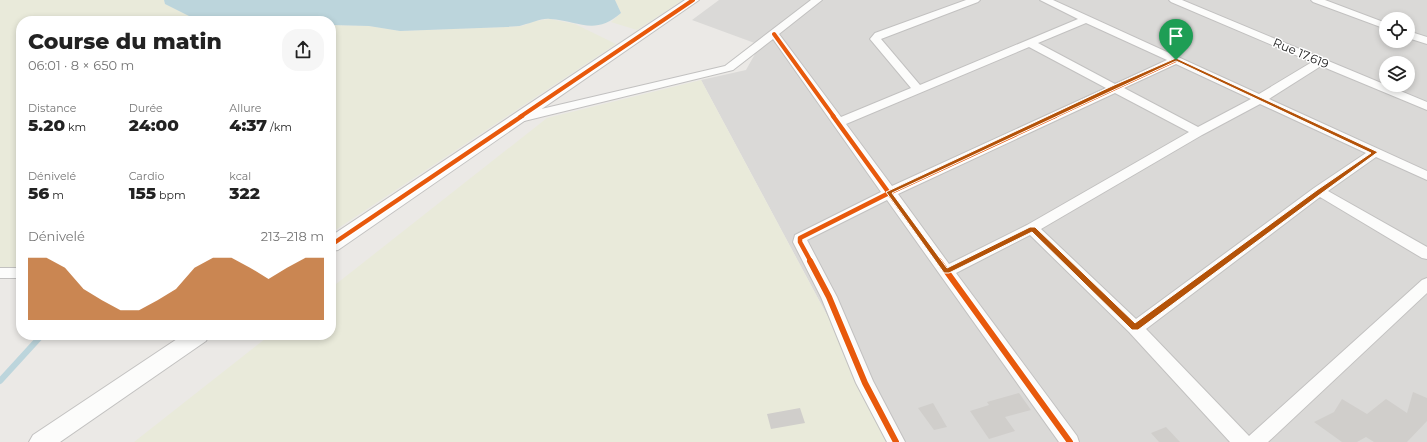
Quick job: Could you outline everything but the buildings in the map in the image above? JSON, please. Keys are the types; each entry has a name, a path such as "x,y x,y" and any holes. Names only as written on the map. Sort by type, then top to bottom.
{"street":[{"path":"336,242 693,0"},
{"path":"520,118 729,68 817,0"},
{"path":"946,0 959,6"},
{"path":"918,89 875,39 879,35 975,0"},
{"path":"1045,0 1427,176"},
{"name":"Rue 17.619","path":"1174,0 1427,106"},
{"path":"1324,1 1379,23"},
{"path":"838,123 1087,19"},
{"path":"774,34 1070,442"},
{"path":"1415,37 1427,41"},
{"path":"1029,43 1198,132"},
{"path":"896,442 865,383 829,297 799,240 806,234 889,192 1114,87 1176,60"},
{"path":"946,272 1032,228 1198,132 1260,99 1320,61"},
{"path":"1135,328 1320,191 1376,152"},
{"path":"1320,191 1427,254"},
{"path":"1032,228 1135,328 1242,442"},
{"path":"0,273 16,273"},
{"path":"1255,442 1427,284"},
{"path":"41,442 192,340"}],"shaded area":[{"path":"719,0 1427,0 1427,442 895,442 701,80 746,70 760,45 692,20"}],"green space":[{"path":"0,0 164,0 165,4 189,16 16,16 16,267 0,268"},
{"path":"615,0 683,0 637,30 611,22 621,13"},
{"path":"550,19 575,24 616,44 336,230 336,25 369,26 400,31 522,26 535,21"},
{"path":"701,80 895,442 134,442 264,340 336,340 336,284 547,118"}],"water":[{"path":"164,0 615,0 621,13 612,20 595,26 547,19 521,26 400,31 369,26 336,25 336,16 189,16 165,4"}],"waterway":[{"path":"0,381 37,340"}],"cycle path":[{"path":"336,242 693,0"},
{"path":"774,34 1070,442"},
{"path":"896,442 865,383 829,297 800,242 800,238 889,193 1176,60"}],"route":[{"path":"1176,60 1376,152 1320,191 1135,328 1032,228 946,272 889,192 1114,87 1176,60"}]}
